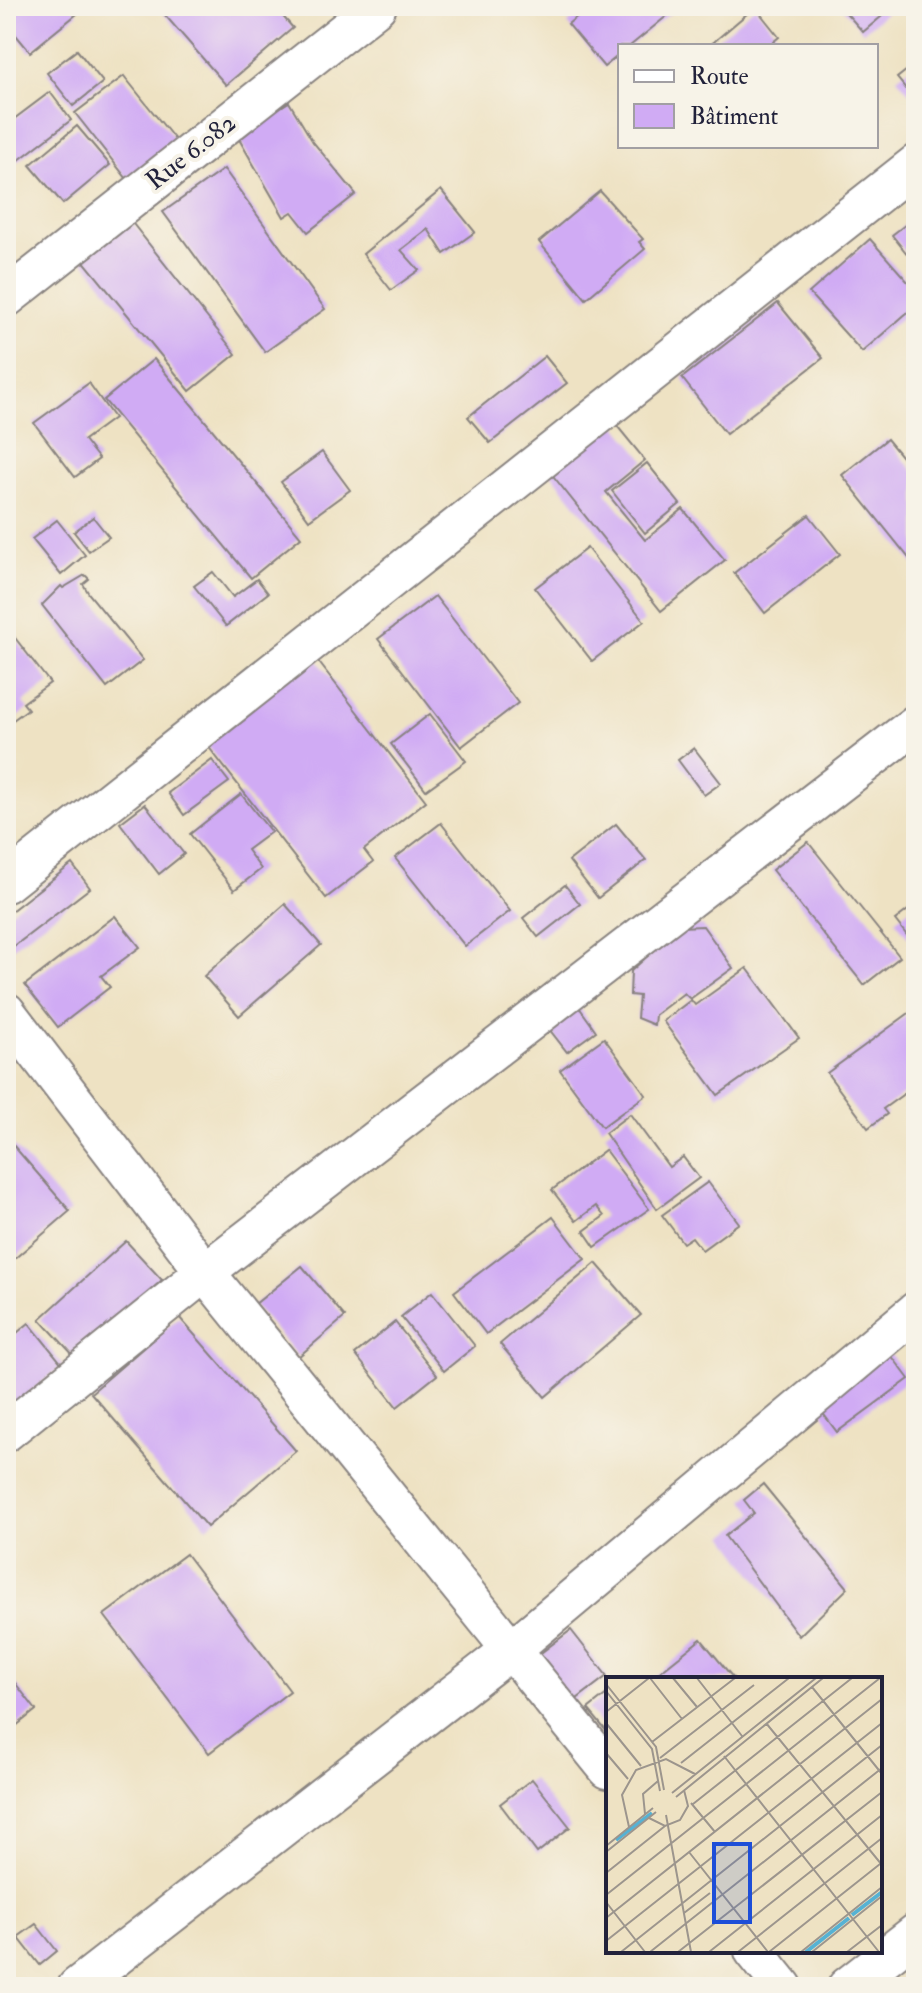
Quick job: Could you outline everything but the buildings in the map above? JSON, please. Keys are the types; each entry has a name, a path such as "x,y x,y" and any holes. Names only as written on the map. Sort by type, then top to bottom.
{"street":[{"name":"Rue 6.082","path":"6,298 377,6"},
{"path":"6,883 916,164"},
{"path":"6,1432 205,1272 916,724"},
{"path":"6,1012 205,1272 606,1766"},
{"path":"77,1987 512,1649 916,1311"},
{"path":"847,1987 916,1933"},
{"path":"756,1953 783,1987"}]}
